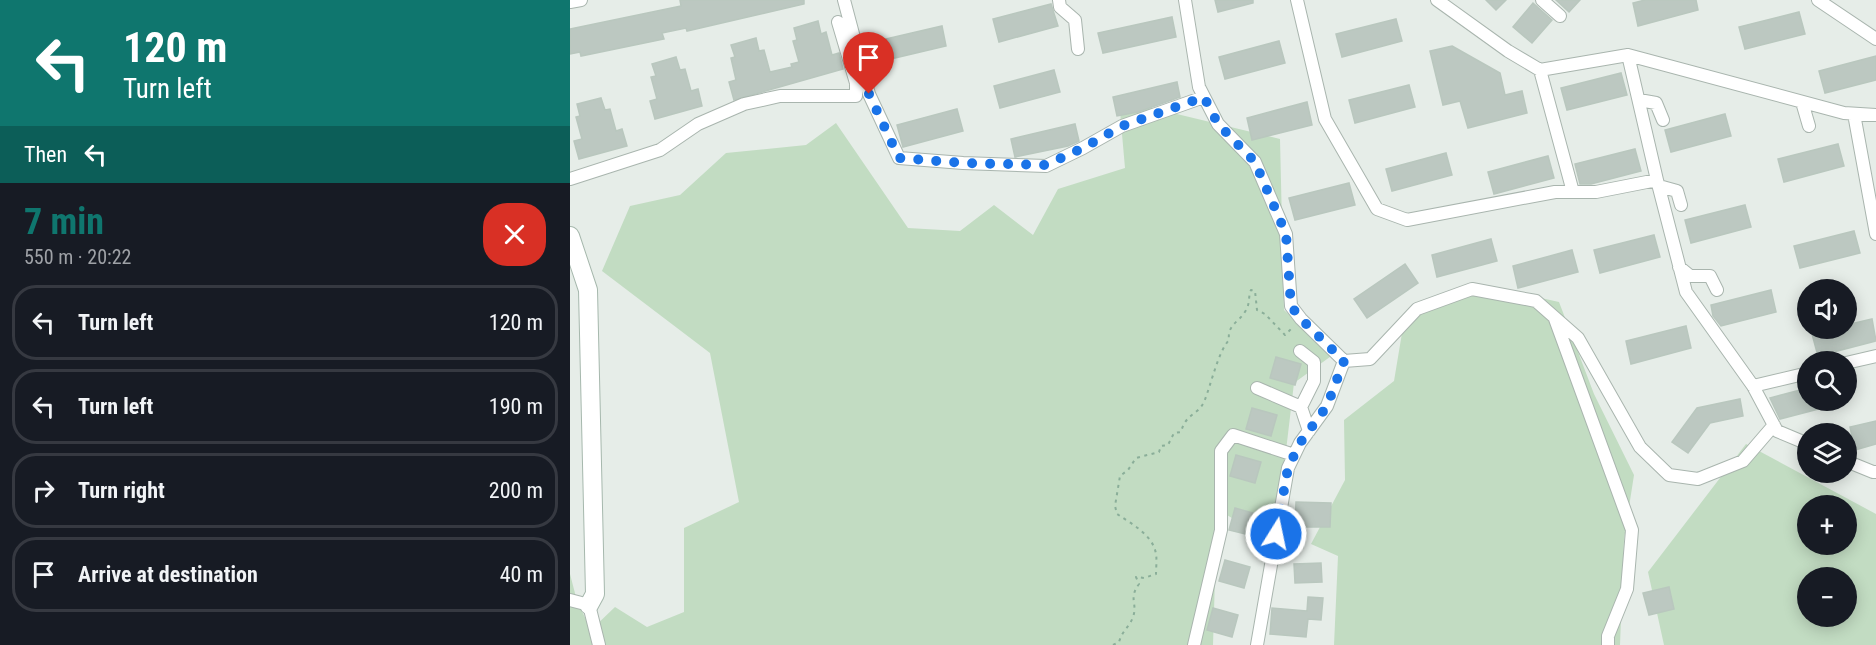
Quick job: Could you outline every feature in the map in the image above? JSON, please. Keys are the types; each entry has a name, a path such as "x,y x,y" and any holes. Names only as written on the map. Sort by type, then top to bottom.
{"street":[{"path":"570,3 581,0"},
{"path":"844,0 869,94 899,158 963,163 1046,165 1122,126 1204,97"},
{"path":"1059,0 1060,7 1075,20 1078,49"},
{"path":"1185,0 1198,87 1218,124 1255,162 1286,234 1291,306 1301,319 1344,361 1370,359 1417,309 1472,289 1536,301 1578,338 1640,447 1669,475 1698,479 1743,461 1774,425"},
{"path":"1297,0 1325,119 1377,209 1407,220 1555,192 1596,192 1658,183 1677,191 1682,205"},
{"path":"1437,0 1508,51 1540,70 1628,55 1844,113 1876,115"},
{"path":"1542,0 1560,16"},
{"path":"1818,0 1876,39"},
{"path":"570,179 660,150 698,124 744,104 780,96 856,96 856,83 838,22"},
{"path":"1628,55 1686,292 1753,386 1777,431 1797,439"},
{"path":"1540,70 1573,192"},
{"path":"1639,100 1656,103 1663,120"},
{"path":"1802,102 1809,126"},
{"path":"1854,114 1876,234"},
{"path":"570,236 588,290 595,594 589,605 599,645"},
{"path":"1679,267 1690,276 1710,276 1717,290"},
{"path":"1555,318 1632,530 1627,589 1608,636 1608,645"},
{"path":"1300,351 1314,362 1314,381 1302,407 1309,431"},
{"path":"1857,360 1876,356"},
{"path":"1257,645 1288,468 1309,431 1327,406 1344,361"},
{"path":"1753,386 1797,376"},
{"path":"1257,388 1302,407"},
{"path":"1194,645 1221,530 1221,451 1233,435 1294,455"},
{"path":"1857,465 1876,472"},
{"path":"570,600 589,605"}],"path":[{"path":"1113,645 1119,642 1122,632 1134,614 1133,593 1139,584 1136,577 1144,578 1156,574 1156,553 1152,543 1137,527 1117,514 1115,506 1120,476 1128,470 1136,458 1159,452 1161,446 1168,445 1174,433 1181,432 1184,421 1201,408 1211,385 1218,358 1230,340 1228,334 1232,325 1247,309 1251,290 1255,291 1257,310 1265,314 1285,334 1301,319"}],"green space":[{"path":"1119,100 1280,139 1284,310 1334,354 1294,383 1275,544 1217,509 1213,645 570,645 570,574 577,601 591,630 615,607 647,627 684,612 684,528 739,502 710,353 602,271 630,206 680,195 726,153 806,145 836,123 908,228 960,231 994,205 1033,235 1058,189 1125,168"},
{"path":"1482,285 1559,302 1594,394 1634,475 1624,539 1620,645 1334,645 1338,556 1311,544 1345,480 1344,420 1394,381 1404,321"},
{"path":"1746,444 1797,471 1797,483 1818,483 1841,495 1797,495 1797,555 1857,555 1857,504 1876,514 1876,645 1664,645 1648,572"}],"building":[{"path":"680,0 804,0 804,4 687,31 686,28 662,33 664,39 581,56 580,52 570,54 570,29 681,6"},
{"path":"1215,0 1253,0 1253,3 1218,12"},
{"path":"1486,0 1506,0 1496,10"},
{"path":"1556,0 1580,0 1569,12"},
{"path":"1645,0 1696,0 1698,10 1638,26 1633,3"},
{"path":"1533,3 1552,20 1532,43 1513,27"},
{"path":"1051,4 1058,26 999,42 993,19"},
{"path":"1799,12 1805,34 1745,49 1739,27"},
{"path":"1172,17 1176,37 1103,53 1098,33"},
{"path":"1396,19 1402,41 1342,57 1336,34"},
{"path":"818,21 821,34 826,32 832,55 839,53 843,69 734,100 729,82 736,80 731,58 735,57 731,45 756,38 759,51 764,50 770,72 792,67 791,64 799,62 793,41 797,40 794,28"},
{"path":"942,26 946,46 882,61 877,41"},
{"path":"1279,41 1285,63 1225,79 1219,57"},
{"path":"1452,46 1500,73 1505,95 1522,91 1527,113 1468,128 1460,101 1443,105 1430,51"},
{"path":"1876,56 1876,80 1825,93 1819,71"},
{"path":"676,57 680,70 685,69 691,91 698,89 702,106 655,119 650,101 657,99 651,77 656,76 652,64"},
{"path":"1054,70 1060,92 1000,108 994,86"},
{"path":"1621,73 1627,95 1567,110 1561,88"},
{"path":"1177,82 1180,97 1138,112 1117,116 1113,97"},
{"path":"1409,85 1415,107 1355,123 1349,100"},
{"path":"601,98 605,110 610,109 616,131 622,129 627,146 579,159 574,141 582,139 576,117 580,116 577,104"},
{"path":"1307,102 1312,125 1252,140 1247,118"},
{"path":"957,109 963,131 903,147 897,125"},
{"path":"1725,114 1731,136 1671,152 1665,130"},
{"path":"1075,124 1079,141 1068,146 1015,157 1011,139"},
{"path":"1838,144 1844,166 1784,182 1778,159"},
{"path":"1635,149 1641,171 1591,184 1580,184 1575,164"},
{"path":"1446,153 1452,175 1392,191 1386,169"},
{"path":"1548,156 1554,178 1494,194 1488,172"},
{"path":"1349,183 1355,205 1295,220 1289,198"},
{"path":"1745,205 1751,227 1691,243 1685,220"},
{"path":"1854,231 1860,253 1800,268 1794,246"},
{"path":"1654,235 1660,257 1600,273 1594,250"},
{"path":"1491,239 1497,261 1437,277 1432,255"},
{"path":"1572,250 1578,272 1518,288 1513,266"},
{"path":"1405,264 1418,283 1367,318 1354,299"},
{"path":"1771,290 1776,312 1721,326 1713,316 1711,305"},
{"path":"1872,319 1876,341 1837,351 1817,351 1813,339 1857,339 1857,322"},
{"path":"1686,326 1691,348 1631,364 1626,341"},
{"path":"1276,357 1301,364 1295,385 1270,378"},
{"path":"1797,391 1797,411 1811,411 1780,419 1770,398"},
{"path":"1740,399 1743,416 1710,423 1688,453 1672,442 1697,408"},
{"path":"1252,408 1277,415 1271,436 1246,429"},
{"path":"1876,421 1876,444 1857,449 1857,425"},
{"path":"1236,455 1261,462 1255,483 1230,476"},
{"path":"1296,502 1331,503 1330,527 1295,527"},
{"path":"1235,508 1260,515 1254,536 1229,530"},
{"path":"1225,560 1250,567 1244,588 1219,581"},
{"path":"1321,563 1322,582 1295,583 1294,564"},
{"path":"1669,587 1674,609 1649,615 1643,593"},
{"path":"1308,597 1323,598 1321,620 1308,619 1306,637 1270,634 1272,608 1307,611"},
{"path":"1213,608 1238,615 1232,637 1207,630"}],"route":[{"path":"869,94 899,158 963,163 1046,165 1122,126 1204,97 1218,124 1255,162 1286,234 1288,291 1291,306 1301,319 1344,361 1327,406 1300,443 1288,468 1276,534"}]}
